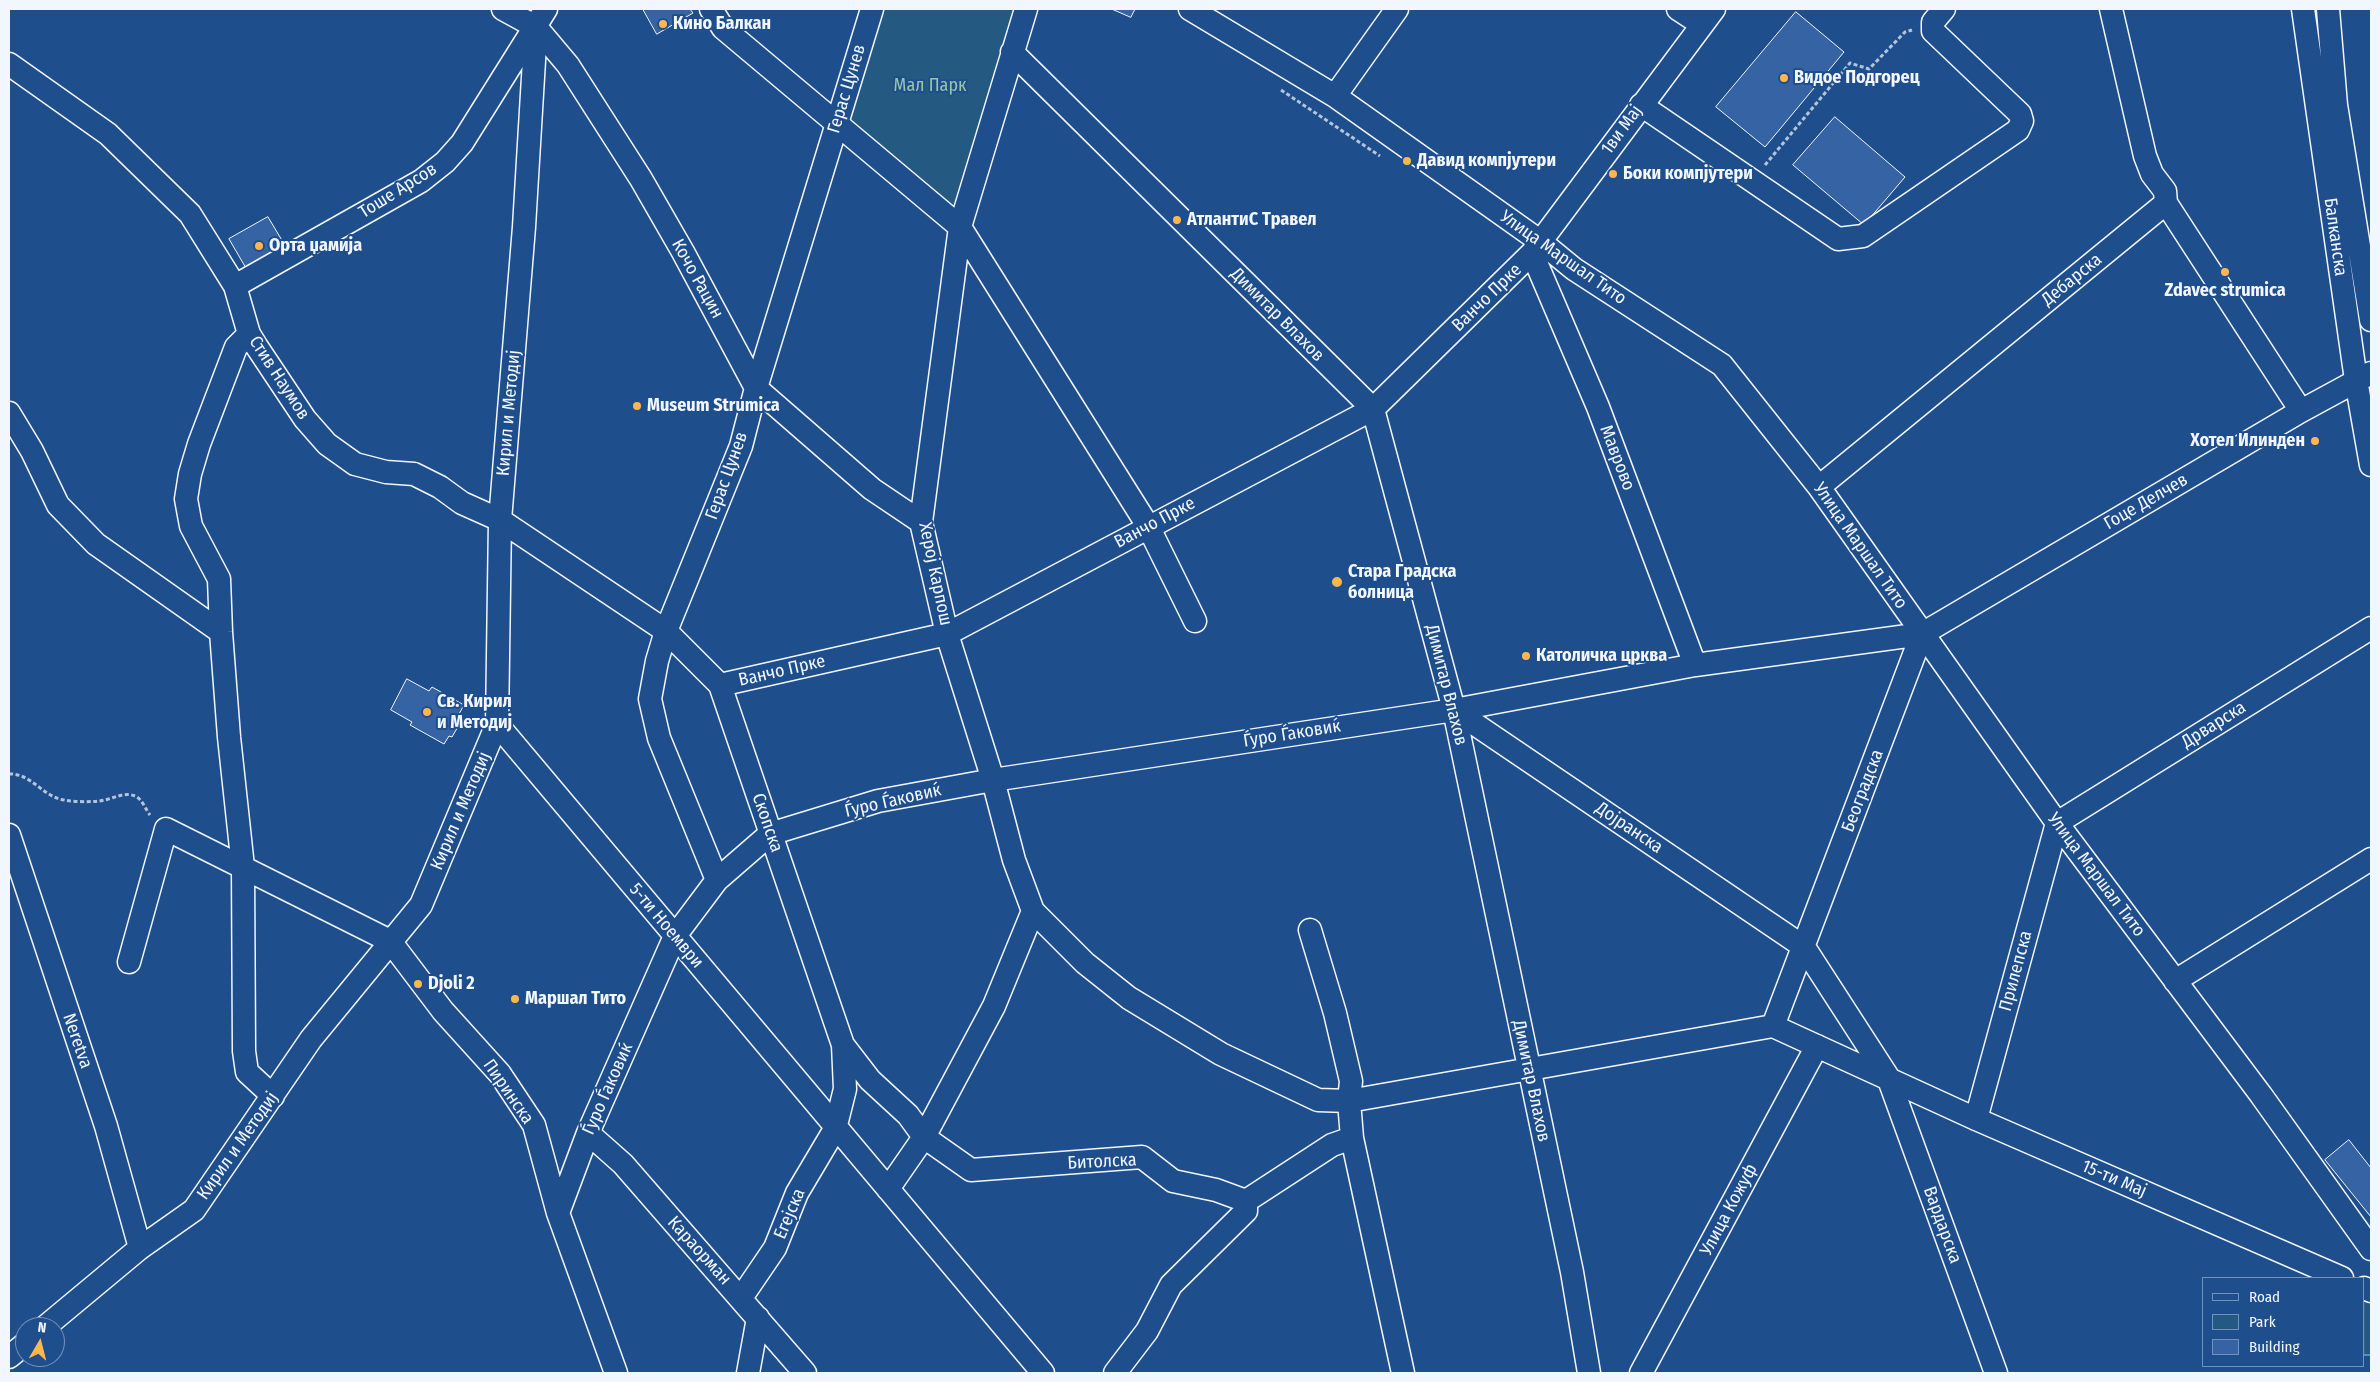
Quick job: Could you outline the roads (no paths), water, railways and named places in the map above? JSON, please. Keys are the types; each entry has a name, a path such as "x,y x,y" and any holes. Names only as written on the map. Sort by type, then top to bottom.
{"street":[{"name":"Кочо Рацин","path":"503,9 541,18 568,65 641,179 683,252 756,388 872,489 921,522"},
{"path":"711,9 723,28 960,227 1148,526 1195,621"},
{"name":"Герас Цунев","path":"717,880 660,738 650,699 657,661 666,631 741,446 756,388 872,9"},
{"name":"Херој Карпош","path":"1026,9 960,227 921,522 947,634 993,780 1014,860 1033,911"},
{"name":"Улица Маршал Тито","path":"1190,9 1335,96 1537,247 1574,268 1722,365 1819,487 2057,823 2261,1095 2371,1249"},
{"path":"1335,96 1397,9"},
{"path":"1678,9 1708,16"},
{"path":"2111,9 2145,156 2152,174 2165,191 2166,203 2301,411"},
{"name":"Балканска","path":"2302,9 2364,377 2371,465"},
{"name":"Балканска","path":"2328,9 2336,105 2371,320"},
{"path":"1641,105 1838,239 1863,236 2018,130 2022,121 2020,114 1933,31 1939,15"},
{"name":"1ви Мај","path":"1537,247 1708,16"},
{"name":"Тоше Арсов","path":"235,286 420,181 445,162 462,143 541,18"},
{"name":"Кирил и Методиј","path":"57,1317 140,1248 194,1210 311,1038 421,905 497,724 500,520 541,18"},
{"name":"Димитар Влахов","path":"1012,52 1372,410 1454,710 1572,1272 1589,1373"},
{"name":"Стив Наумов","path":"9,64 108,134 190,214 235,286 249,334 305,419 334,449 355,464 386,472 414,474 440,487 462,503 500,520"},
{"name":"Дебарска","path":"1819,487 2166,203"},
{"name":"Ванчо Прке","path":"720,685 947,634 1148,526 1372,410 1537,247"},
{"name":"Маврово","path":"1537,247 1695,665"},
{"path":"249,334 236,347 198,444 186,499 191,526 219,579 221,632 243,867 244,1023 247,1072 273,1096"},
{"name":"Гоце Делчев","path":"1922,634 2301,411 2364,377"},
{"path":"9,413 32,451 58,505 64,512 96,544 221,632"},
{"name":"Скопска","path":"500,520 666,631 720,685 843,1045 870,1080 908,1115 924,1137"},
{"name":"Дрварска","path":"2057,823 2371,628"},
{"name":"Ѓуро Ѓаковиќ","path":"558,1213 588,1133 675,936 717,880 770,834 878,801 993,780 1454,710 1695,665 1922,634"},
{"name":"Београдска","path":"1773,1026 1922,634"},
{"name":"Дојранска","path":"1454,710 1804,947"},
{"name":"5-ти Ноември","path":"497,724 835,1128"},
{"name":"Прилепска","path":"1976,1119 2057,823"},
{"name":"Пиринска","path":"129,962 166,829 390,941 442,1011 500,1074 534,1125 558,1213 616,1373"},
{"name":"Neretva","path":"9,835 106,1126 140,1248"},
{"path":"2175,981 2371,859"},
{"path":"888,1189 924,1137 994,1006 1033,911 1085,963 1111,985 1221,1054 1318,1100 1348,1101 1773,1026"},
{"path":"1310,930 1347,1058 1351,1081 1348,1101 1352,1138 1403,1373"},
{"name":"Вардарска","path":"1804,947 1888,1077 1996,1373"},
{"name":"15-ти Мај","path":"1773,1026 1888,1077 1976,1119 2340,1277"},
{"name":"Егејска","path":"741,1298 775,1248 797,1193 835,1128 845,1089 843,1045"},
{"name":"Улица Кожуф","path":"1641,1373 1817,1046"},
{"path":"835,1128 1043,1373"},
{"name":"Караорман","path":"588,1133 623,1164 805,1373"},
{"name":"Битолска","path":"924,1137 971,1170 1142,1157 1173,1181 1216,1190 1246,1201"},
{"path":"1115,1373 1148,1331 1171,1285 1246,1211 1246,1201 1332,1145 1352,1138"},
{"path":"748,1373 758,1318"}],"place":[{"name":"Кино Балкан","path":"663,24"},
{"name":"Видое Подгорец","path":"1784,78"},
{"name":"Давид компјутери","path":"1407,161"},
{"name":"Боки компјутери","path":"1613,174"},
{"name":"АтлантиС Травел","path":"1177,220"},
{"name":"Орта џамија","path":"259,246"},
{"name":"Zdavec strumica","path":"2225,272"},
{"name":"Museum Strumica","path":"637,406"},
{"name":"Хотел Илинден","path":"2315,441"},
{"name":"Стара Градска болница","path":"1337,582"},
{"name":"Католичка црква","path":"1526,656"},
{"name":"Св. Кирил и Методиј","path":"427,712"},
{"name":"Djoli 2","path":"418,984"},
{"name":"Маршал Тито","path":"515,999"}],"park label":[{"name":"Мал Парк","path":"930,86"}]}
